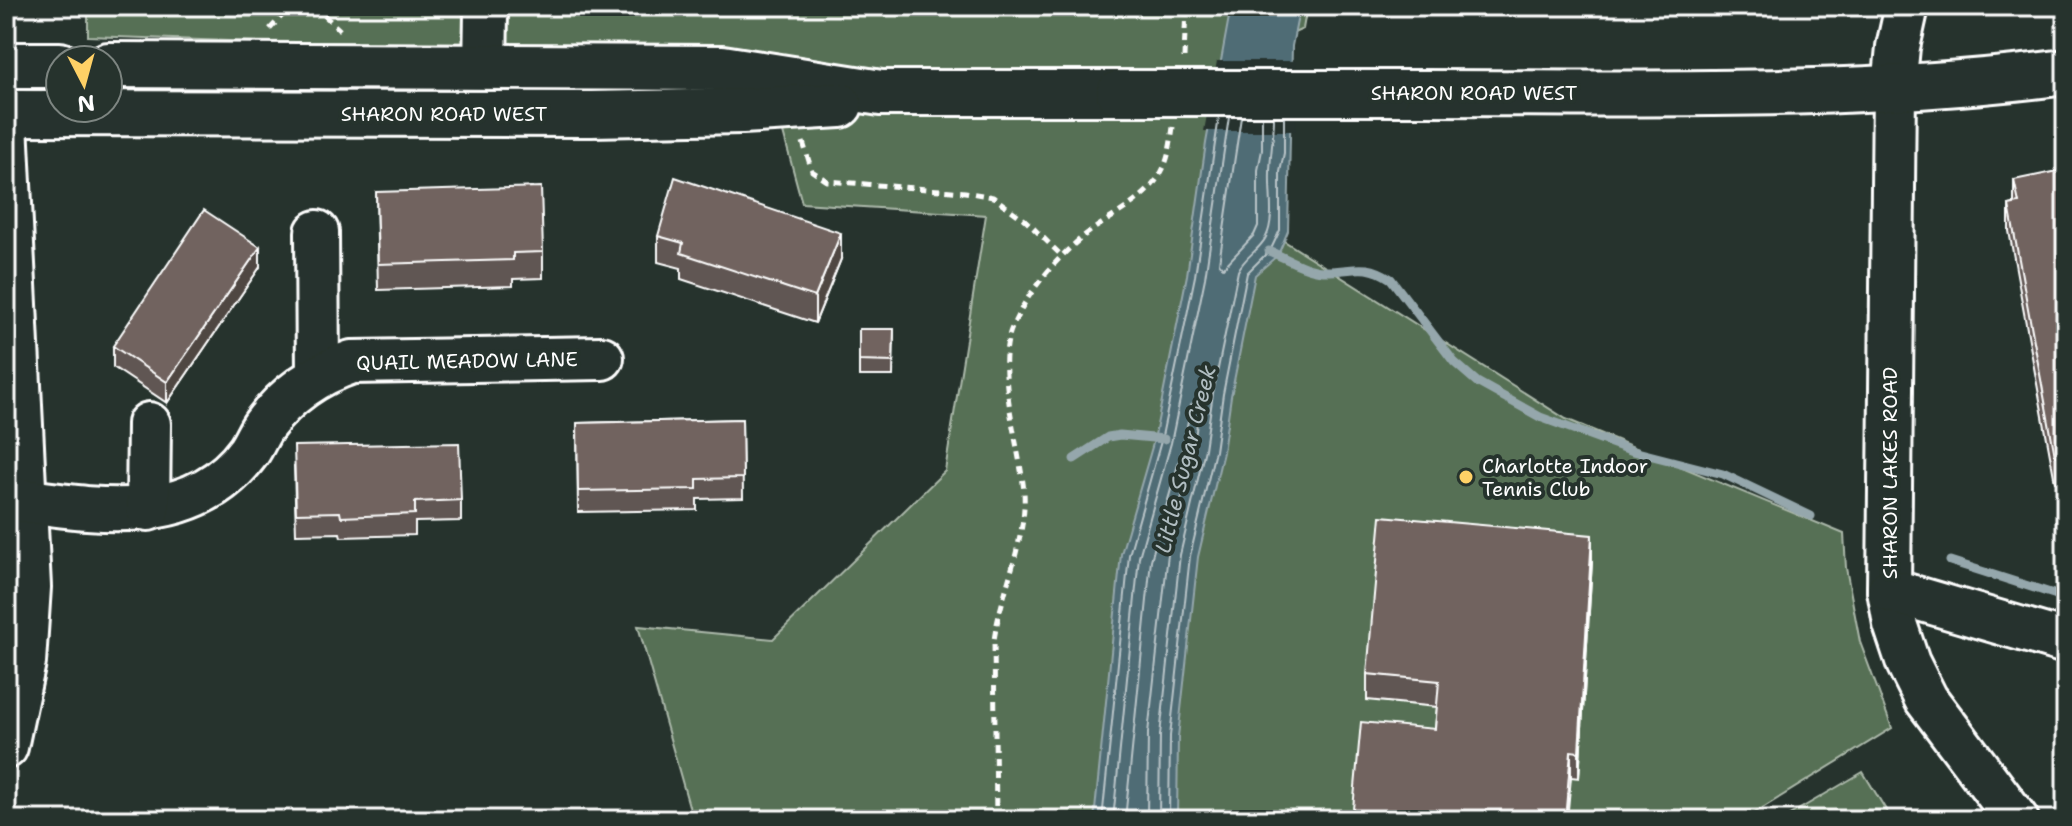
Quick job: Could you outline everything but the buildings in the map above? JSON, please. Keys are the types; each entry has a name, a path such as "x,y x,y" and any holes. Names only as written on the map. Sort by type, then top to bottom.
{"main road":[{"path":"6,65 44,65"},
{"name":"SHARON ROAD WEST","path":"124,65 722,68 881,93 1702,92 1894,88 1978,83 2066,72"},
{"name":"SHARON ROAD WEST","path":"6,113 636,113 839,105 881,93"}],"street":[{"name":"SHARON LAKES ROAD","path":"1907,6 1898,47 1894,88 1889,590 1895,624 1908,663 1926,699 2017,820"},
{"path":"485,67 486,13"},
{"path":"6,65 6,97"},
{"path":"6,123 16,499 29,587 24,662 6,747"},
{"path":"317,232 318,375"},
{"name":"QUAIL MEADOW LANE","path":"16,499 112,510 148,509 183,501 226,476 288,397 318,375 352,362 373,359 602,358"},
{"path":"148,509 149,424"},
{"path":"1889,590 2066,642"}],"path":[{"path":"266,33 291,6"},
{"path":"314,6 343,33"},
{"path":"802,136 808,165 827,181 993,197 1025,220 1062,256"},
{"path":"996,820 994,640 998,612 1021,531 1024,504 1005,365 1006,352 1018,316 1062,256 1088,233"}],"green space":[{"path":"88,6 1307,6 1303,29 1256,50 1235,210 1566,419 1844,534 1846,568 1860,642 1892,728 1743,820 693,820 638,626 773,639 945,471 986,215 802,203 762,54 485,43 258,42 88,36"},
{"path":"1863,772 1892,820 1781,820"}],"water":[{"name":"Little Sugar Creek","path":"1231,6 1300,6 1292,46 1288,231 1278,255 1255,275 1223,452 1198,557 1178,737 1177,820 1094,820 1121,554 1154,440 1187,275 1206,143"}],"pier":[{"path":"1217,61 1296,61 1296,131 1204,131"}],"waterway":[{"path":"1269,251 1316,270 1365,269 1391,279 1454,362 1477,382 1540,417 1633,451 1723,474 1811,516"},
{"path":"1074,459 1108,437 1120,435 1164,439"},
{"path":"1950,561 2066,598"}],"place":[{"name":"Charlotte Indoor Tennis Club","path":"1466,477"}]}
